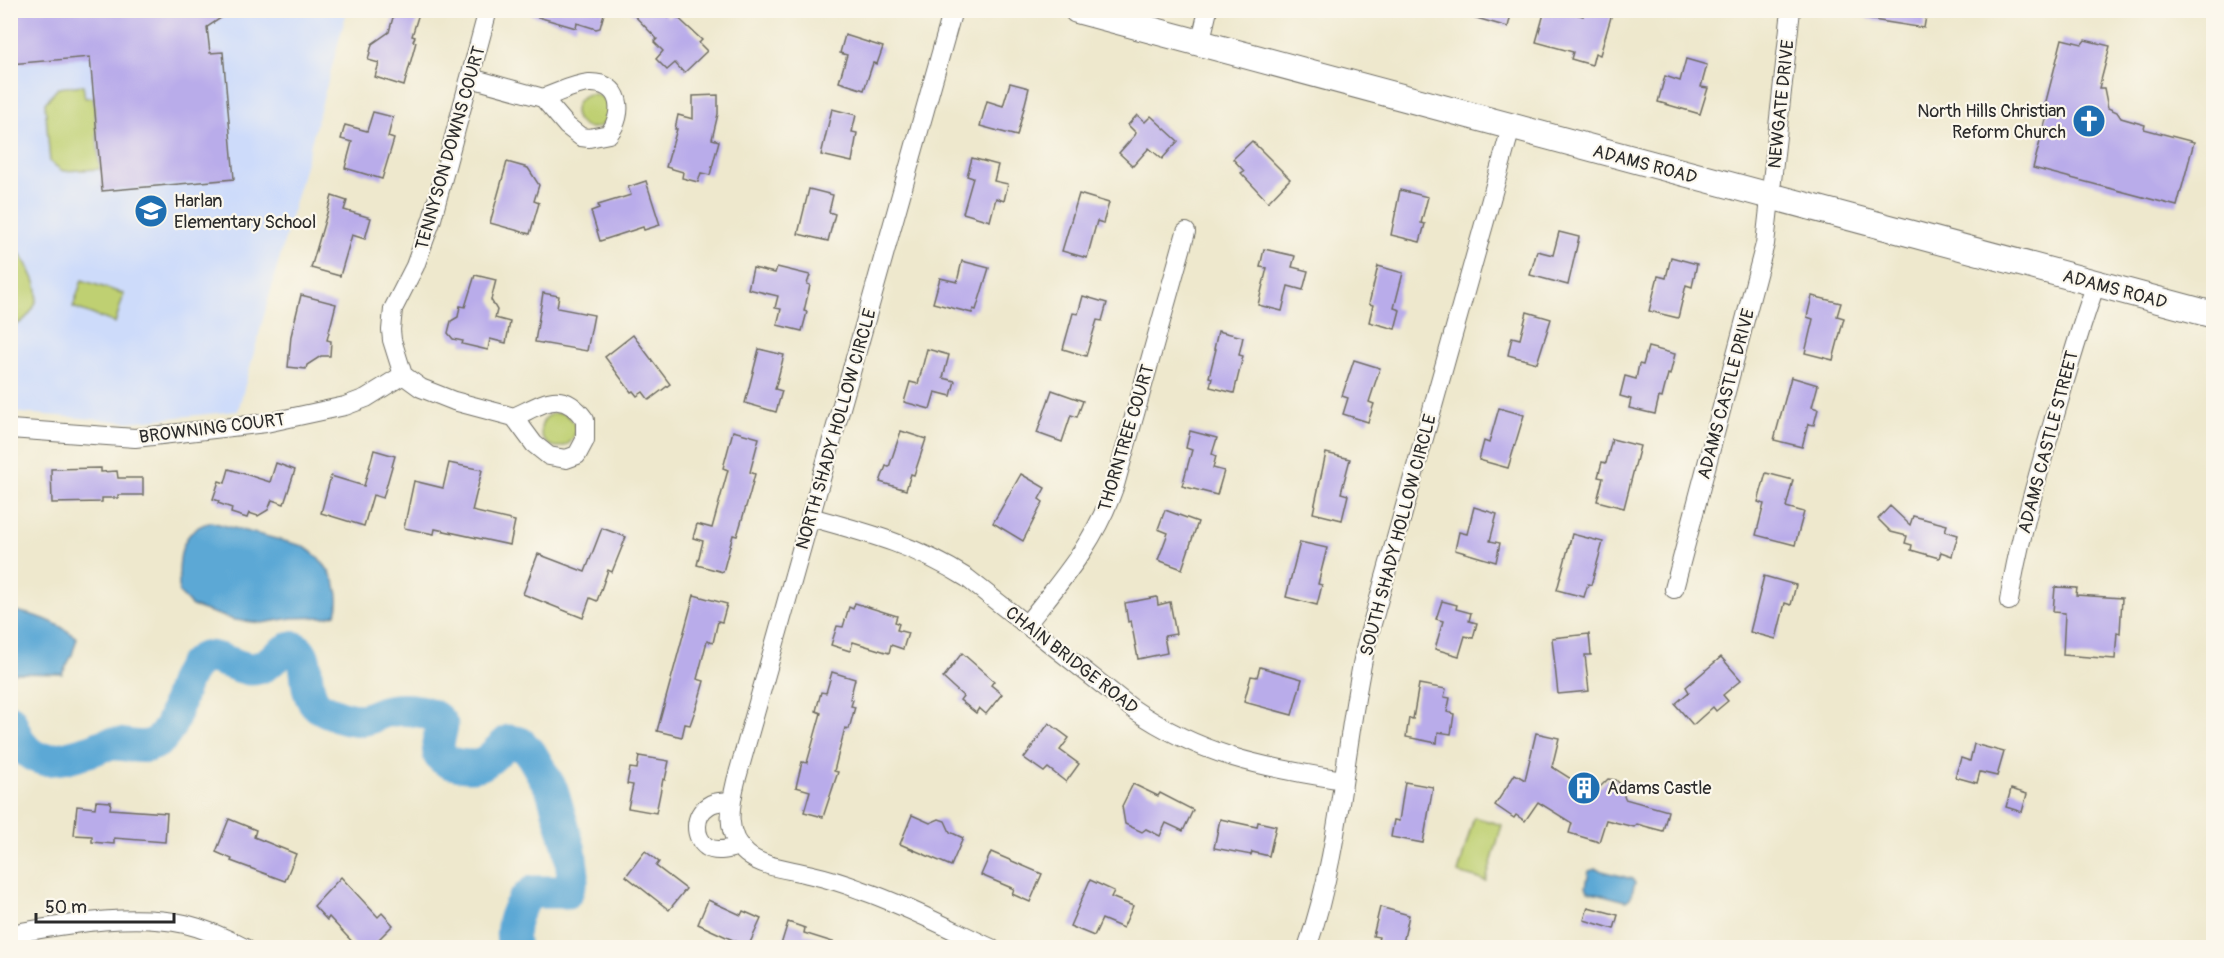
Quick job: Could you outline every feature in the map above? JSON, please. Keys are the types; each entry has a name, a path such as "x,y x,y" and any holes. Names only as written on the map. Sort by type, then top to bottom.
{"street":[{"name":"TENNYSON DOWNS COURT","path":"403,375 392,340 393,309 415,266 432,219 488,10"},
{"name":"NORTH SHADY HOLLOW CIRCLE","path":"740,846 733,833 729,816 731,802 953,10"},
{"name":"ADAMS ROAD","path":"1077,10 2214,315"},
{"path":"1200,44 1208,10"},
{"name":"NEWGATE DRIVE","path":"1771,198 1791,10"},
{"path":"471,78 543,98"},
{"name":"SOUTH SHADY HOLLOW CIRCLE","path":"1307,948 1325,883 1356,692 1366,645 1511,128"},
{"name":"ADAMS CASTLE DRIVE","path":"1674,589 1765,244 1771,198"},
{"name":"THORNTREE COURT","path":"1026,625 1085,549 1104,515 1115,485 1186,232"},
{"name":"ADAMS CASTLE STREET","path":"2008,601 2017,553 2032,498 2074,347 2096,284"},
{"path":"403,375 437,396 514,417"},
{"name":"BROWNING COURT","path":"10,429 135,438 266,423 345,406 366,398 403,375"},
{"name":"CHAIN BRIDGE ROAD","path":"810,517 898,542 926,554 967,578 1133,709 1161,728 1233,758 1343,780"},
{"path":"731,802 718,801 702,811 696,828 699,838 708,847 717,850 740,846 748,855 765,863 862,890 991,948"},
{"path":"10,934 80,924 146,920 184,924 222,936 245,948"}],"shaded area":[{"name":"Harlan Elementary School","path":"10,11 347,11 238,411 128,422 11,412"}],"green space":[{"path":"83,85 85,98 94,97 100,169 63,171 50,162 45,103 58,88"},
{"path":"592,94 604,99 609,111 604,123 592,128 580,123 575,111 580,99"},
{"path":"10,236 32,274 37,294 36,303 28,316 11,326"},
{"path":"82,280 124,294 115,323 73,307"},
{"path":"558,413 570,418 575,430 570,442 558,447 546,442 541,430 546,418"},
{"path":"1474,817 1502,825 1486,881 1458,873"}],"water":[{"path":"211,522 303,546 319,559 331,575 338,594 336,614 262,623 234,620 192,606 179,593 182,550 191,533"},
{"path":"11,610 46,620 77,638 72,655 62,674 11,673"},
{"path":"1595,869 1632,879 1635,883 1630,898 1626,901 1588,891 1586,887 1589,871"}],"building":[{"path":"10,10 233,10 207,27 210,53 223,52 234,179 102,191 90,57 10,64"},
{"path":"395,10 420,10 412,36 415,37 413,41 416,42 404,86 375,77 379,63 368,60 372,44 389,32"},
{"path":"531,10 605,10 600,28 596,29 577,23 576,28 531,15"},
{"path":"629,10 661,10 668,18 673,13 702,40 699,43 707,51 684,73 675,63 667,70 656,59 663,51 654,42 657,39"},
{"path":"1467,10 1512,10 1508,27 1466,15"},
{"path":"1545,10 1563,10 1583,16 1584,10 1613,10 1600,55 1595,53 1592,65 1571,59 1573,52 1536,42"},
{"path":"1867,10 1927,10 1924,28 1867,19"},
{"path":"845,35 883,47 877,64 873,63 864,90 839,82 847,55 840,53"},
{"name":"North Hills Christian Reform Church","path":"2062,39 2082,44 2085,40 2110,46 2099,88 2104,88 2108,108 2117,112 2121,118 2145,125 2144,129 2194,142 2177,206 2033,168 2049,108 2045,105"},
{"path":"1686,59 1707,65 1701,87 1708,88 1700,114 1658,102 1665,76 1680,81"},
{"path":"1010,83 1029,88 1017,136 980,126 987,101 1003,106"},
{"path":"718,95 718,114 712,139 719,141 710,175 701,173 698,182 682,178 683,172 666,167 677,129 675,129 678,115 693,119 693,96"},
{"path":"832,109 856,115 852,132 857,133 852,162 821,155"},
{"path":"373,112 393,117 388,137 394,139 382,179 345,168 352,142 341,139 345,125 367,131"},
{"path":"1137,115 1145,122 1151,116 1178,141 1162,159 1149,148 1133,166 1119,153 1136,133 1128,125"},
{"path":"1252,141 1290,179 1268,202 1241,173 1244,171 1233,159"},
{"path":"972,158 998,165 994,181 1008,184 1004,201 996,198 990,221 963,213 973,178 967,176"},
{"path":"507,162 528,168 539,185 534,201 539,203 530,234 490,223"},
{"path":"646,181 660,225 644,230 643,227 600,241 591,211 599,208 598,205 631,195 628,187"},
{"path":"809,189 833,195 829,212 835,214 828,241 798,234"},
{"path":"1400,190 1428,197 1421,223 1425,224 1420,242 1391,235"},
{"path":"1079,194 1109,203 1103,223 1097,221 1087,258 1062,251"},
{"path":"332,196 347,201 344,210 371,218 365,239 352,235 340,276 311,268"},
{"path":"1559,232 1579,237 1568,285 1530,275 1537,251 1553,255"},
{"path":"1264,249 1295,256 1292,267 1308,271 1303,290 1288,286 1282,311 1258,305 1267,268 1260,267"},
{"path":"1671,257 1697,264 1692,287 1686,285 1678,318 1649,311 1658,276 1666,278"},
{"path":"962,261 989,268 976,310 973,309 972,313 933,303 940,278 957,282"},
{"path":"1378,266 1403,273 1394,308 1400,310 1395,329 1369,322 1373,305 1369,304"},
{"path":"777,267 810,275 804,311 807,312 802,331 777,325 781,309 775,308 778,296 748,289 753,268 775,273"},
{"path":"475,275 496,280 491,300 497,310 495,318 510,322 506,343 490,339 488,350 462,344 463,341 453,339 448,333 451,321 458,317 460,306 465,307"},
{"path":"543,293 559,296 557,308 594,315 587,351 535,342"},
{"path":"301,295 336,304 327,340 331,341 330,356 321,356 307,365 306,369 288,367 291,336"},
{"path":"1083,296 1107,303 1102,321 1097,320 1086,356 1063,349 1073,313 1078,314"},
{"path":"1812,296 1841,303 1837,316 1844,318 1833,360 1805,353 1813,319 1807,317"},
{"path":"1527,312 1551,319 1537,363 1508,355 1512,337 1520,339"},
{"path":"1218,331 1243,337 1239,355 1243,356 1234,393 1210,387 1212,378 1209,377"},
{"path":"633,335 670,384 649,400 643,392 637,396 633,391 631,392 605,357"},
{"path":"1648,347 1675,354 1670,375 1668,374 1662,398 1659,397 1655,414 1629,408 1631,399 1620,396 1625,376 1636,379 1639,364 1643,365"},
{"path":"759,349 784,355 775,389 782,391 776,412 745,403"},
{"path":"927,349 949,355 943,378 955,381 951,396 935,392 930,409 904,402 910,382 918,384"},
{"path":"1354,360 1380,368 1369,402 1374,404 1368,422 1343,414 1348,398 1342,396"},
{"path":"1791,377 1818,385 1812,407 1818,409 1814,425 1808,424 1802,447 1774,440"},
{"path":"1052,390 1083,401 1077,417 1071,415 1062,442 1037,433"},
{"path":"1499,408 1524,415 1508,468 1479,460 1484,441 1489,443"},
{"path":"733,431 759,438 750,472 755,474 750,493 737,536 733,535 723,572 697,565 703,541 693,538 697,524 712,528 728,470 723,468"},
{"path":"901,431 926,439 914,475 911,474 906,490 880,482 886,466 889,467"},
{"path":"1190,431 1217,438 1212,454 1216,456 1213,468 1224,471 1217,495 1182,486 1192,450 1186,448"},
{"path":"1612,439 1640,446 1624,508 1597,501 1603,478 1598,477 1602,462 1606,463"},
{"path":"374,450 395,456 383,498 373,495 364,526 321,513 331,476 364,486"},
{"path":"1326,453 1350,459 1341,493 1348,495 1342,520 1313,513"},
{"path":"276,463 295,470 284,504 272,500 268,510 258,516 249,513 247,518 231,513 232,508 213,499 219,481 225,483 229,469 270,482"},
{"path":"449,463 482,470 472,511 515,521 510,545 435,529 434,534 404,528 414,481 443,488"},
{"path":"101,468 101,472 117,471 118,478 143,478 143,495 118,495 118,498 102,498 102,502 52,503 51,469"},
{"path":"1766,473 1793,480 1786,507 1804,512 1795,545 1756,535 1764,504 1758,502"},
{"path":"1021,474 1045,488 1039,499 1043,502 1023,541 993,523"},
{"path":"1890,506 1910,525 1913,516 1947,525 1945,531 1958,535 1952,556 1941,552 1939,558 1911,550 1912,545 1905,543 1907,536 1891,532 1878,519"},
{"path":"1474,507 1497,514 1490,541 1500,543 1496,562 1455,550 1459,532 1467,534"},
{"path":"1165,510 1198,522 1182,569 1158,560 1168,533 1158,529"},
{"path":"602,528 626,537 612,572 608,570 597,601 590,598 583,618 523,594 538,554 585,572"},
{"path":"1572,534 1603,542 1591,585 1588,584 1584,597 1557,590"},
{"path":"1300,542 1327,548 1318,584 1322,585 1317,605 1286,597"},
{"path":"1764,576 1796,585 1791,605 1785,603 1776,639 1750,632"},
{"path":"2055,587 2077,588 2076,595 2122,598 2120,633 2117,632 2115,659 2063,655 2065,613 2053,612"},
{"path":"694,595 727,604 722,622 718,621 713,643 707,641 697,679 704,681 690,725 685,724 682,737 657,731"},
{"path":"1157,597 1158,605 1170,602 1176,634 1164,636 1167,653 1138,659 1125,603"},
{"path":"1442,601 1457,605 1456,609 1471,613 1469,621 1477,623 1473,638 1465,636 1459,656 1435,649 1443,621 1436,619"},
{"path":"855,603 897,616 895,622 899,624 897,630 908,633 903,649 891,645 889,653 853,642 850,651 831,645 837,626 843,627 849,607 853,609"},
{"path":"1589,634 1591,655 1585,655 1589,691 1558,694 1552,638"},
{"path":"962,653 994,681 991,685 1002,694 986,714 979,708 976,713 960,700 963,696 943,678"},
{"path":"1721,657 1741,680 1723,695 1728,701 1716,711 1713,707 1693,725 1675,704 1689,692 1686,687"},
{"path":"1260,667 1302,679 1292,715 1244,702 1251,676 1257,677"},
{"path":"832,672 855,679 850,699 853,700 851,706 855,707 849,729 845,728 834,771 838,772 823,817 804,812 810,791 796,787 802,762 807,763 821,713 816,711 821,692 826,693"},
{"path":"1419,684 1446,689 1444,697 1450,698 1447,712 1454,714 1451,734 1438,732 1437,743 1406,737 1409,718 1413,719"},
{"path":"1049,723 1069,738 1060,750 1079,764 1066,782 1048,768 1044,772 1024,758"},
{"name":"Adams Castle","path":"1536,733 1559,738 1552,767 1582,786 1584,782 1600,787 1608,779 1616,780 1620,784 1625,799 1668,811 1663,831 1637,824 1634,827 1606,820 1599,842 1569,833 1572,823 1538,802 1525,821 1516,815 1514,818 1495,805 1515,774 1525,780"},
{"path":"1974,744 2004,752 1997,776 1980,772 1977,783 1955,777 1961,758 1970,761"},
{"path":"639,756 669,761 656,813 628,808 633,785 627,784 630,768 637,769"},
{"path":"1405,782 1433,787 1423,843 1391,837 1394,820 1399,821"},
{"path":"1133,784 1158,796 1160,793 1193,810 1183,831 1166,823 1160,836 1146,829 1142,832 1125,824 1122,806"},
{"path":"2011,789 2027,794 2022,812 2006,807"},
{"path":"96,801 111,802 110,809 167,813 165,842 114,838 114,844 92,842 92,836 74,835 77,806 95,808"},
{"path":"912,815 930,823 939,819 945,821 950,832 963,838 951,866 900,844"},
{"path":"229,819 256,830 254,837 296,854 285,881 231,861 232,859 216,852"},
{"path":"1220,819 1257,827 1258,822 1276,826 1269,856 1214,848"},
{"path":"645,851 659,862 656,866 686,889 669,910 626,876"},
{"path":"991,852 1042,874 1030,902 1012,894 1014,889 981,875"},
{"path":"341,877 378,917 382,913 393,925 370,948 358,948 329,917 327,920 314,906"},
{"path":"1090,880 1114,891 1111,897 1133,906 1123,928 1102,919 1094,936 1070,926"},
{"path":"708,900 741,915 743,911 761,919 748,947 698,924"},
{"path":"1380,907 1409,915 1402,948 1376,948 1379,937 1373,936"},
{"path":"1588,907 1618,915 1614,929 1584,920"},
{"path":"788,922 805,928 804,933 839,944 839,948 780,948"}],"waterway":[{"path":"10,720 24,748 41,759 63,758 94,750 103,745 148,746 161,739 168,730 188,675 202,659 212,657 245,668 256,669 293,647 303,657 312,699 318,706 339,716 360,720 395,710 425,713 442,725 438,744 439,755 448,762 460,765 482,764 509,741 520,743 531,754 552,790 570,851 573,875 567,892 533,892 522,903 513,925 514,948"}],"place":[{"name":"North Hills Christian Reform Church","path":"2089,121"},
{"name":"Harlan Elementary School","path":"151,211"},
{"name":"Adams Castle","path":"1584,788"}]}
